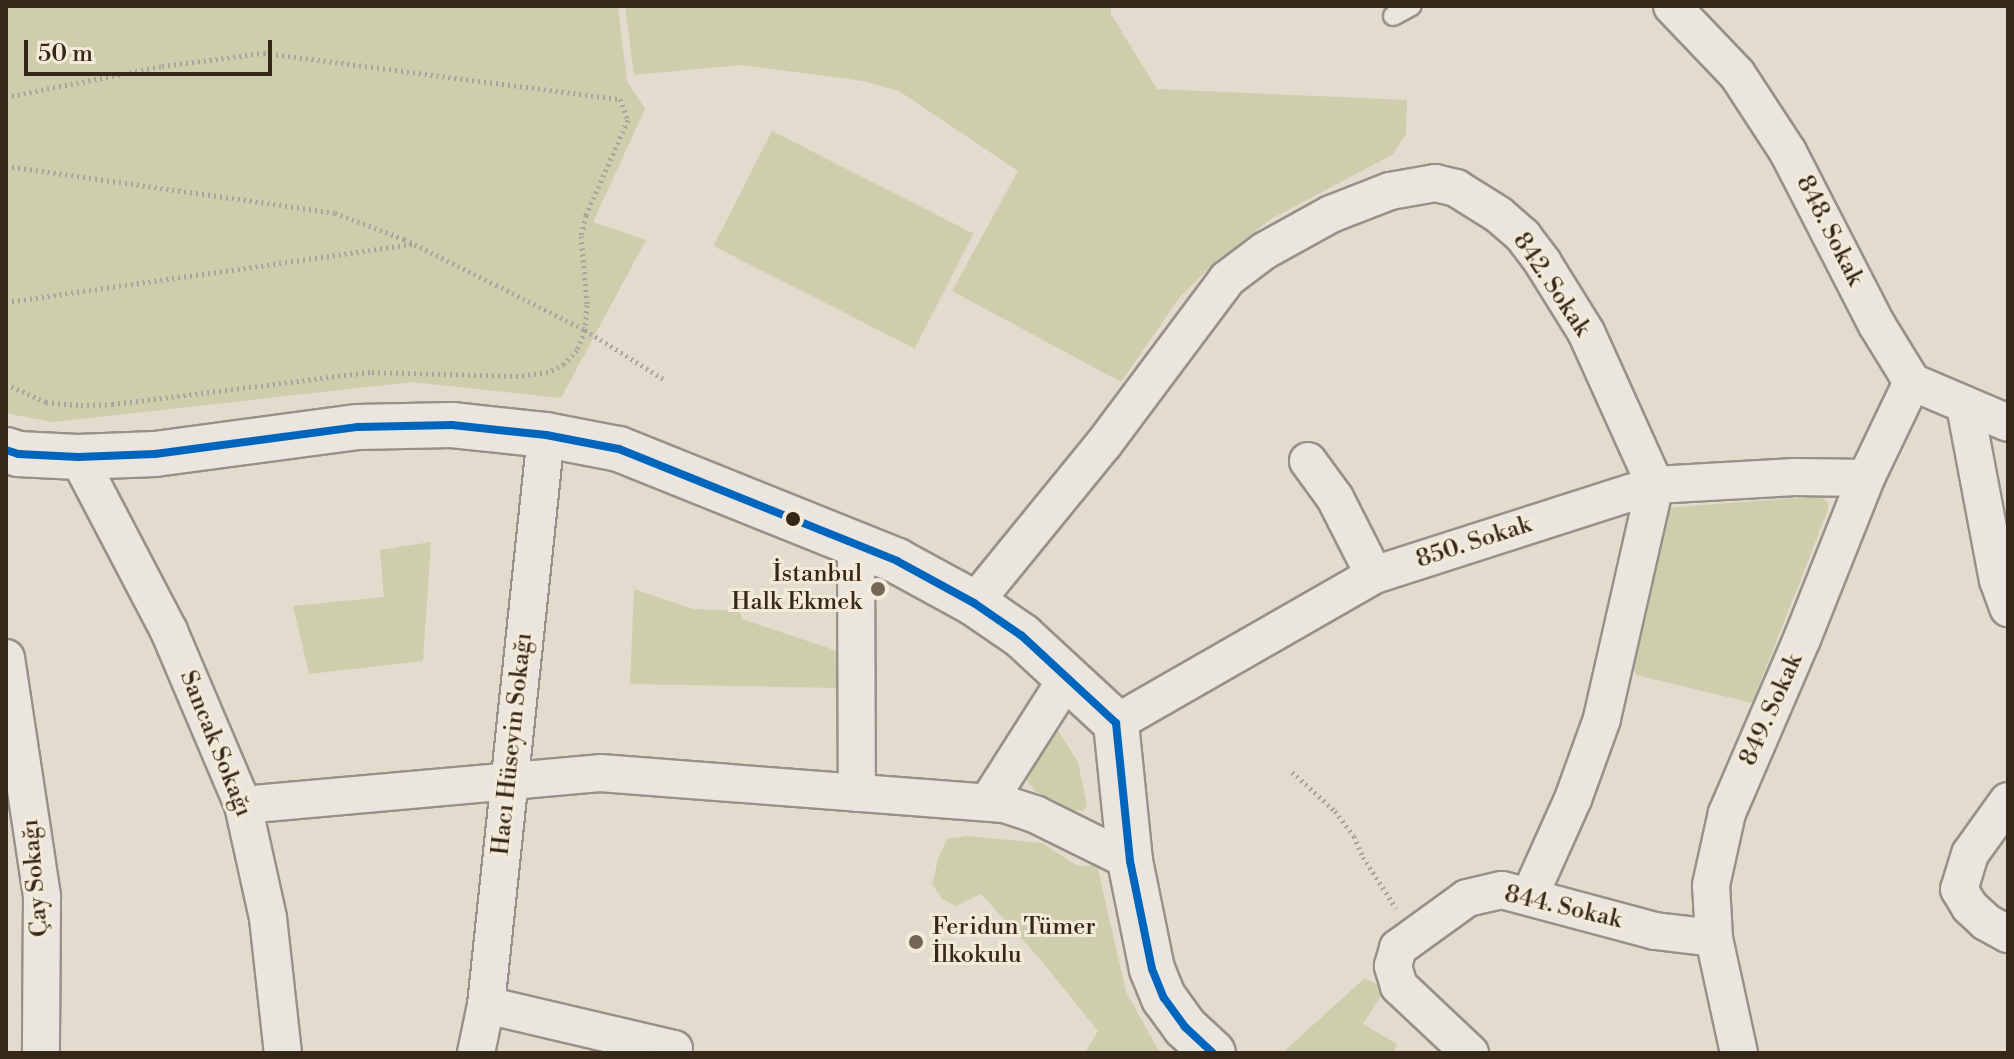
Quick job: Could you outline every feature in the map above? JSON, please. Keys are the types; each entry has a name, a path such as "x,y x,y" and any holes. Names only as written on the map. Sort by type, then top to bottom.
{"street":[{"name":"848. Sokak","path":"1672,6 1737,74 1788,152 1877,325 1912,382"},
{"name":"842. Sokak","path":"974,603 1103,445 1227,279 1264,251 1331,214 1390,191 1435,183 1456,188 1499,215 1523,236 1586,332 1655,485"},
{"path":"1912,382 2008,423"},
{"name":"849. Sokak","path":"1739,1053 1714,938 1711,885 1727,813 1802,639 1866,478 1912,382"},
{"path":"1965,406 1998,580 2008,608"},
{"path":"6,450 18,454 78,457 155,454 358,427 452,425 546,435 619,449 856,542 974,603 1022,636 1116,723 1130,861 1148,955 1164,998 1185,1027 1213,1053"},
{"name":"Hacı Hüseyin Sokağı","path":"476,1053 486,1005 546,435"},
{"name":"Sancak Sokağı","path":"78,457 169,631 243,805 268,918 283,1053"},
{"path":"1308,461 1335,498 1374,575"},
{"name":"850. Sokak","path":"1116,723 1374,575 1655,485 1795,477 1866,478"},
{"path":"1529,897 1573,799 1602,719 1655,485"},
{"path":"856,542 857,793"},
{"name":"Çay Sokağı","path":"6,658 42,897 41,1053"},
{"path":"988,802 1067,678"},
{"path":"243,805 600,773 988,802 1037,815 1130,861"},
{"path":"2008,801 1970,854 1959,889 1970,907 1986,922 2008,934"},
{"name":"844. Sokak","path":"1470,1053 1399,986 1393,966 1398,948 1467,898 1502,890 1655,931 1714,938"},
{"path":"486,1005 674,1049 673,1053"}],"lane":[{"path":"1393,16 1412,6"}],"path":[{"path":"6,97 162,66 264,53 620,99 628,120 586,215 581,236 587,305 585,330 577,350 564,364 548,372 518,376 370,372 113,404 78,405 46,402 6,384"},
{"path":"6,166 335,213 414,244 585,330 665,380"},
{"path":"6,302 414,244"},
{"path":"1292,772 1335,811 1354,836 1363,857 1414,935"}],"green space":[{"path":"6,6 618,6 627,81 645,109 593,222 646,240 561,398 412,382 53,422 10,414 6,412"},
{"path":"625,6 1111,6 1111,14 1157,89 1407,100 1406,134 1392,155 1271,219 1215,262 1180,297 1121,382 952,291 1018,171 899,91 863,81 741,65 634,75"},
{"path":"772,131 973,234 915,349 713,246"},
{"path":"1823,498 1828,503 1828,510 1752,703 1636,675 1628,653 1663,508"},
{"path":"431,542 423,661 309,674 293,606 384,597 380,550"},
{"path":"634,589 693,609 740,611 742,619 840,652 838,688 630,684"},
{"path":"1053,732 1059,732 1078,762 1087,806 1084,811 1071,810 1035,791 1027,780"},
{"path":"967,836 1042,843 1078,866 1097,865 1126,992 1160,1053 1085,1053 1098,1031 1040,959 981,894 956,906 942,899 932,884 939,856 947,839"},
{"path":"1365,978 1385,989 1363,1024 1397,1044 1393,1053 1282,1053"}],"transit line":[{"path":"6,450 18,454 78,457 155,454 358,427 452,425 546,435 619,449 897,561 974,603 1022,636 1116,723 1130,861 1152,969 1164,998 1185,1027 1213,1053"}],"place":[{"name":"İstanbul Halk Ekmek","path":"878,589"},
{"name":"Feridun Tümer İlkokulu","path":"916,942"}]}
